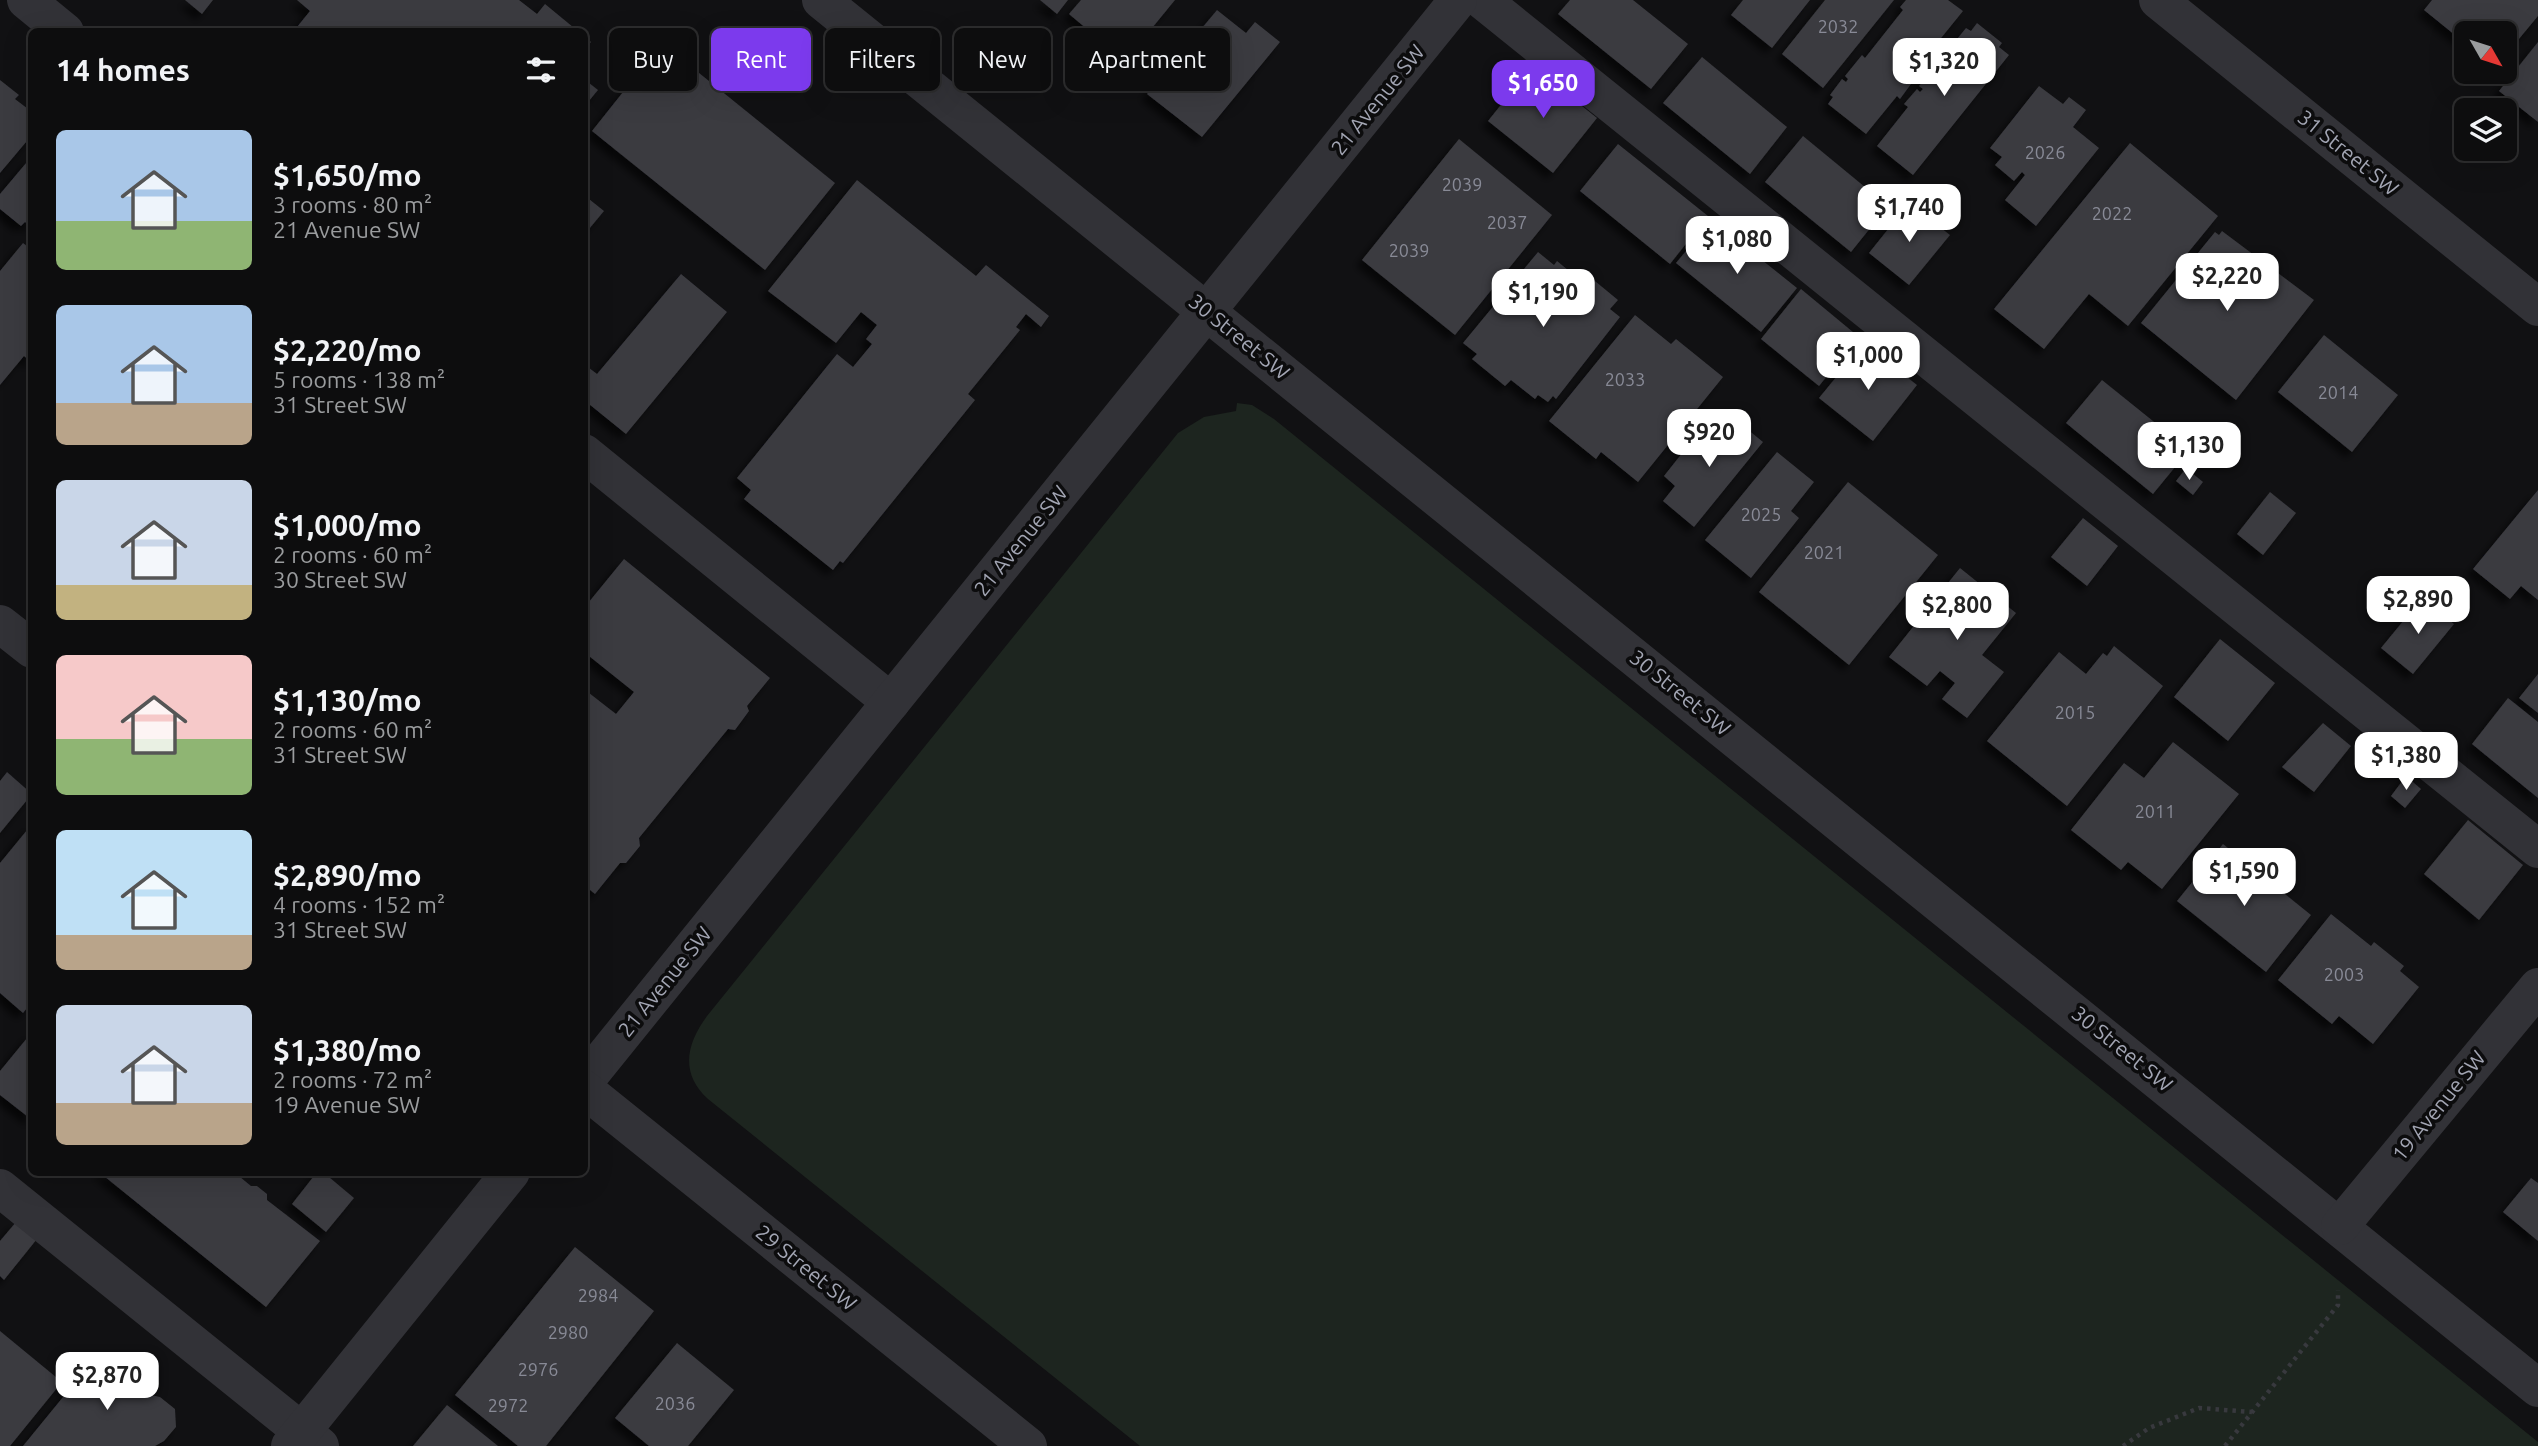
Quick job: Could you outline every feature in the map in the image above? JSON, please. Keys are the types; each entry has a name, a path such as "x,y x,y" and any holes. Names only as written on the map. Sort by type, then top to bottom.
{"street":[{"path":"26,0 60,28"},
{"name":"30 Street SW","path":"821,0 2538,1388"},
{"name":"21 Avenue SW","path":"588,1077 1458,0"},
{"path":"1482,0 2538,849"},
{"name":"31 Street SW","path":"2158,0 2538,307"},
{"path":"588,456 891,702"},
{"path":"0,624 28,646"},
{"name":"19 Avenue SW","path":"2340,1226 2538,987"},
{"name":"29 Street SW","path":"588,1092 1028,1446"},
{"path":"0,1188 304,1441 508,1176"}],"path":[{"path":"2225,1446 2338,1306 2340,1226"},
{"path":"2123,1446 2149,1428 2199,1408 2253,1412"}],"shaded area":[{"path":"1237,403 1252,405 1274,419 2538,1442 2538,1446 1140,1446 708,1099 693,1079 689,1059 694,1038 707,1016 1178,433 1204,417 1236,411"}],"building":[{"path":"185,0 213,0 202,14"},
{"path":"297,0 519,0 537,14 545,4 574,28 296,28 310,11"},
{"path":"1040,0 1068,0 1057,14"},
{"path":"1081,0 1175,0 1152,28 1086,28 1069,14"},
{"path":"1570,0 1633,0 1688,44 1651,89 1558,14"},
{"path":"1743,0 1810,0 1772,48 1731,15"},
{"path":"1825,0 1894,0 1823,88 1782,54"},
{"path":"1906,0 1948,0 1963,11 1920,64 1924,67 1913,80 1910,77 1907,81 1911,84 1900,99 1897,96 1866,134 1828,104 1833,97 1830,95 1842,79 1846,82 1848,79 1845,76 1862,55 1865,58 1903,10 1900,7"},
{"path":"2432,0 2538,0 2538,16 2517,41 2517,21 2454,21 2454,34 2424,10"},
{"path":"1217,10 1246,33 1255,22 1280,42 1202,137 1147,94 1150,91 1230,91 1230,28 1202,28"},
{"path":"1977,23 2002,43 1999,47 2009,55 1913,175 1877,146 1908,107 1904,104 1917,89 1920,92 1923,89 1919,86 1930,73 1934,76 1953,52 1949,49 1966,28 1971,31"},
{"path":"2538,42 2538,122 2517,105 2517,98 2508,98 2499,91 2505,84 2517,84 2517,68"},
{"path":"1702,57 1787,127 1750,174 1663,103"},
{"path":"1532,66 1597,118 1553,173 1488,121"},
{"path":"697,71 711,83 711,91 721,91 835,183 765,270 592,131 624,91 697,91"},
{"path":"0,80 19,95 15,99 28,109 28,140 0,173"},
{"path":"588,82 598,90 588,102"},
{"path":"2039,86 2063,104 2069,97 2086,110 2073,127 2099,148 2036,226 2005,200 2025,175 2022,172 2014,181 1995,165 2002,157 1990,148"},
{"path":"1803,136 1888,206 1851,252 1765,182"},
{"path":"1459,139 1552,215 1455,335 1362,260"},
{"path":"2130,143 2218,216 2128,326 2089,294 2044,349 1994,309"},
{"path":"1618,144 1708,216 1670,264 1580,191"},
{"path":"28,161 28,224 25,222 21,226 0,209 0,194"},
{"path":"857,180 976,276 986,265 1049,316 1041,327 1026,314 1016,327 1020,330 968,394 975,400 843,563 840,561 833,570 744,499 751,490 737,478 837,354 853,367 872,344 866,339 877,325 861,312 836,343 768,291"},
{"path":"588,198 604,211 588,230"},
{"path":"1909,203 1950,235 1909,285 1869,253"},
{"path":"1712,220 1797,288 1761,332 1676,263"},
{"path":"2222,231 2314,300 2236,400 2141,323 2215,232 2219,235"},
{"path":"23,243 27,246 28,360 24,356 0,385 0,271"},
{"path":"1538,252 1554,265 1557,261 1579,279 1584,272 1618,300 1610,309 1620,317 1556,399 1553,396 1548,402 1538,395 1535,399 1511,380 1505,386 1472,359 1477,354 1463,343"},
{"path":"681,274 727,312 626,434 588,403 588,367 597,374"},
{"path":"1801,289 1859,337 1819,386 1761,339"},
{"path":"1635,315 1671,344 1676,339 1723,377 1638,482 1601,452 1596,459 1549,421"},
{"path":"2324,335 2398,395 2352,452 2278,392"},
{"path":"1864,343 1917,385 1873,441 1819,398"},
{"path":"2102,380 2189,450 2153,494 2066,423"},
{"path":"1730,415 1763,442 1694,527 1663,501 1675,486 1664,476 1698,433 1709,442"},
{"path":"1777,452 1814,482 1791,511 1799,518 1751,578 1705,540"},
{"path":"2186,468 2203,482 2193,495 2176,481"},
{"path":"1848,482 1938,555 1849,665 1759,592"},
{"path":"2538,490 2538,600 2521,586 2510,599 2473,569"},
{"path":"2270,492 2296,513 2263,555 2237,534"},
{"path":"2083,518 2118,546 2087,586 2051,557"},
{"path":"624,559 770,678 747,706 749,711 735,730 728,729 639,838 640,846 626,863 620,863 595,894 588,888 588,692 616,714 634,692 588,655 588,603"},
{"path":"1960,568 2016,613 1982,655 2004,672 1967,718 1942,699 1955,683 1940,671 1927,686 1889,657"},
{"path":"2422,598 2454,624 2413,674 2381,648"},
{"path":"2220,639 2275,683 2228,741 2174,697"},
{"path":"2114,646 2163,686 2067,806 1987,741 2059,652 2086,674 2103,653 2107,656"},
{"path":"2538,674 2538,713 2519,698"},
{"path":"2508,698 2538,722 2538,798 2472,744"},
{"path":"2323,723 2351,746 2314,792 2282,767"},
{"path":"2173,742 2239,794 2162,889 2128,862 2121,870 2071,830 2124,763 2144,778"},
{"path":"7,772 28,790 28,799 0,833 0,781"},
{"path":"2406,776 2421,789 2405,808 2391,796"},
{"path":"2468,820 2523,865 2479,920 2424,874"},
{"path":"28,829 28,1007 23,1013 0,993 0,863"},
{"path":"2223,844 2311,915 2266,972 2177,901"},
{"path":"2331,914 2371,946 2374,942 2404,966 2400,971 2419,987 2373,1044 2339,1016 2332,1024 2278,980"},
{"path":"28,1037 28,1117 0,1095 0,1071"},
{"path":"104,1176 239,1176 267,1194 267,1200 320,1241 266,1307"},
{"path":"314,1176 328,1176 354,1198 326,1232 292,1204"},
{"path":"2531,1178 2538,1183 2538,1241 2503,1212"},
{"path":"16,1222 37,1239 4,1280 0,1276 0,1241"},
{"path":"575,1247 654,1311 546,1446 518,1446 455,1395"},
{"path":"0,1331 62,1382 10,1446 0,1446"},
{"path":"677,1343 734,1390 688,1446 649,1446 615,1418"},
{"path":"99,1353 122,1372 125,1368 154,1391 151,1395 160,1397 175,1409 176,1427 164,1441 155,1446 23,1446"},
{"path":"447,1405 498,1446 413,1446"}]}
